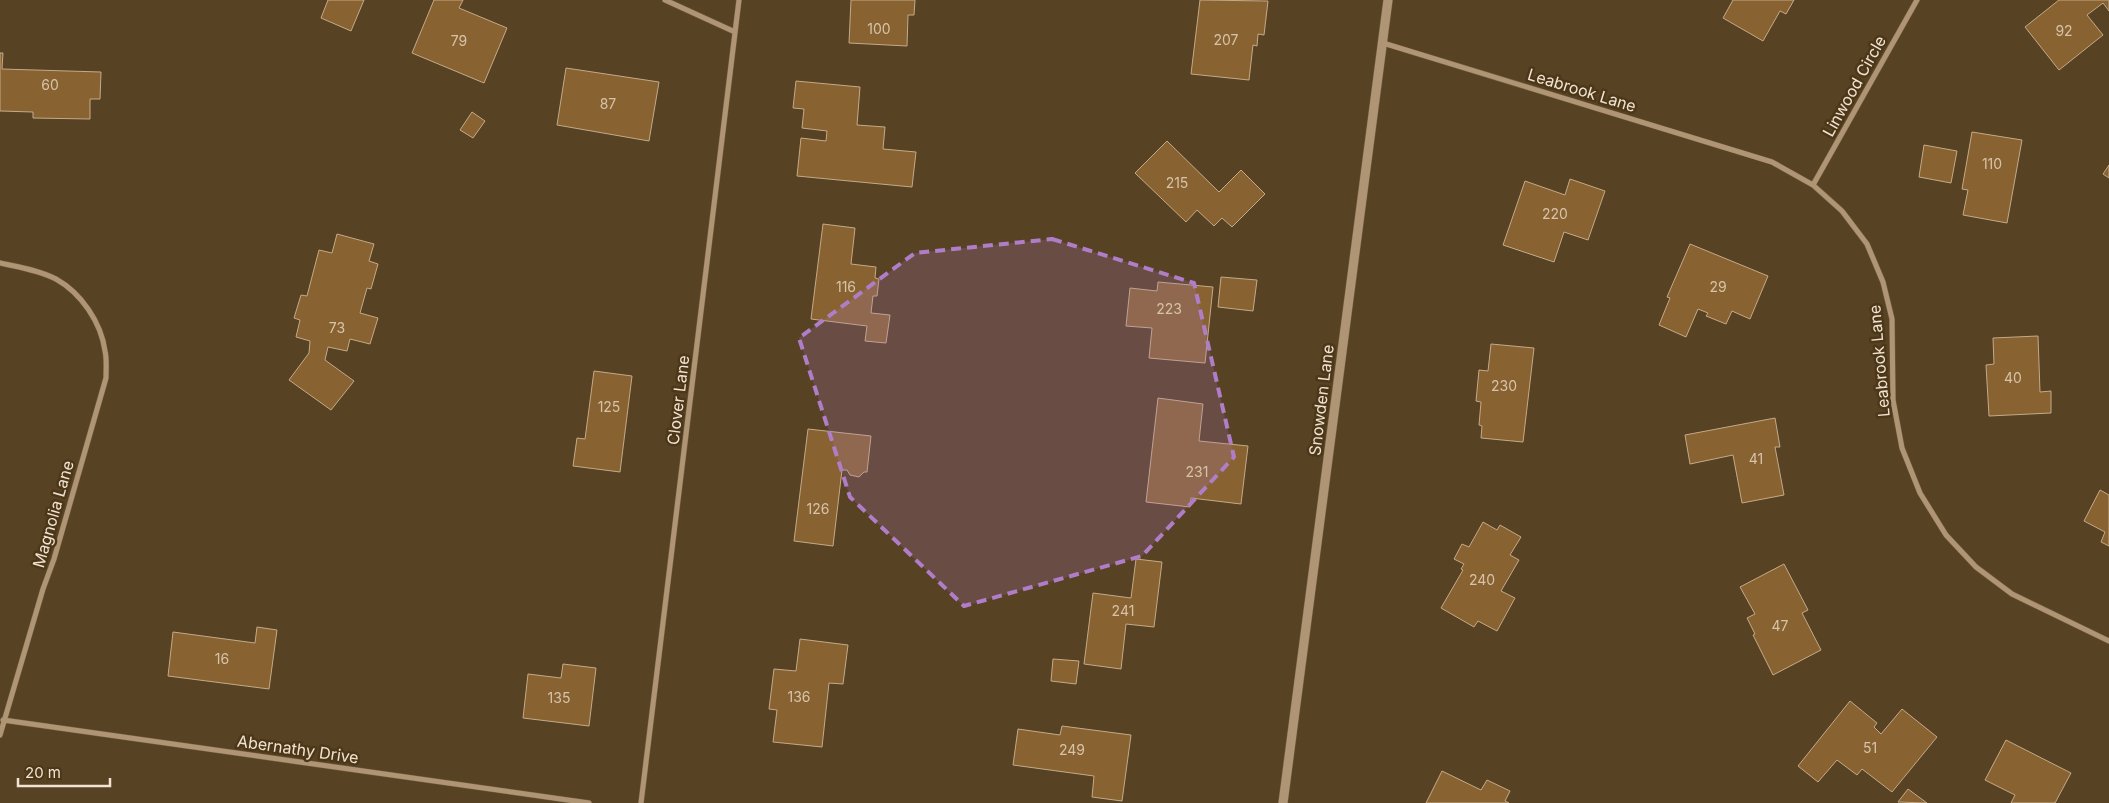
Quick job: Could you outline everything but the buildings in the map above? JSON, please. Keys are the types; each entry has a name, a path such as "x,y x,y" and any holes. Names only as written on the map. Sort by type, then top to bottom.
{"street":[{"path":"665,0 735,32"},
{"name":"Clover Lane","path":"641,803 739,0"},
{"name":"Snowden Lane","path":"1283,803 1388,0"},
{"name":"Linwood Circle","path":"1812,185 1917,0"},
{"name":"Leabrook Lane","path":"1382,43 1772,162 1812,185 1842,211 1867,244 1884,282 1892,319 1893,400 1902,448 1920,493 1946,535 1976,567 2012,594 2109,641"},
{"name":"Magnolia Lane","path":"0,263 28,269 56,280 83,302 97,322 105,350 106,378 54,559 0,734"},
{"name":"Abernathy Drive","path":"3,720 589,803"}],"highlighted area":[{"path":"1052,239 1194,283 1234,457 1142,556 964,606 850,497 799,338 915,253"}]}
